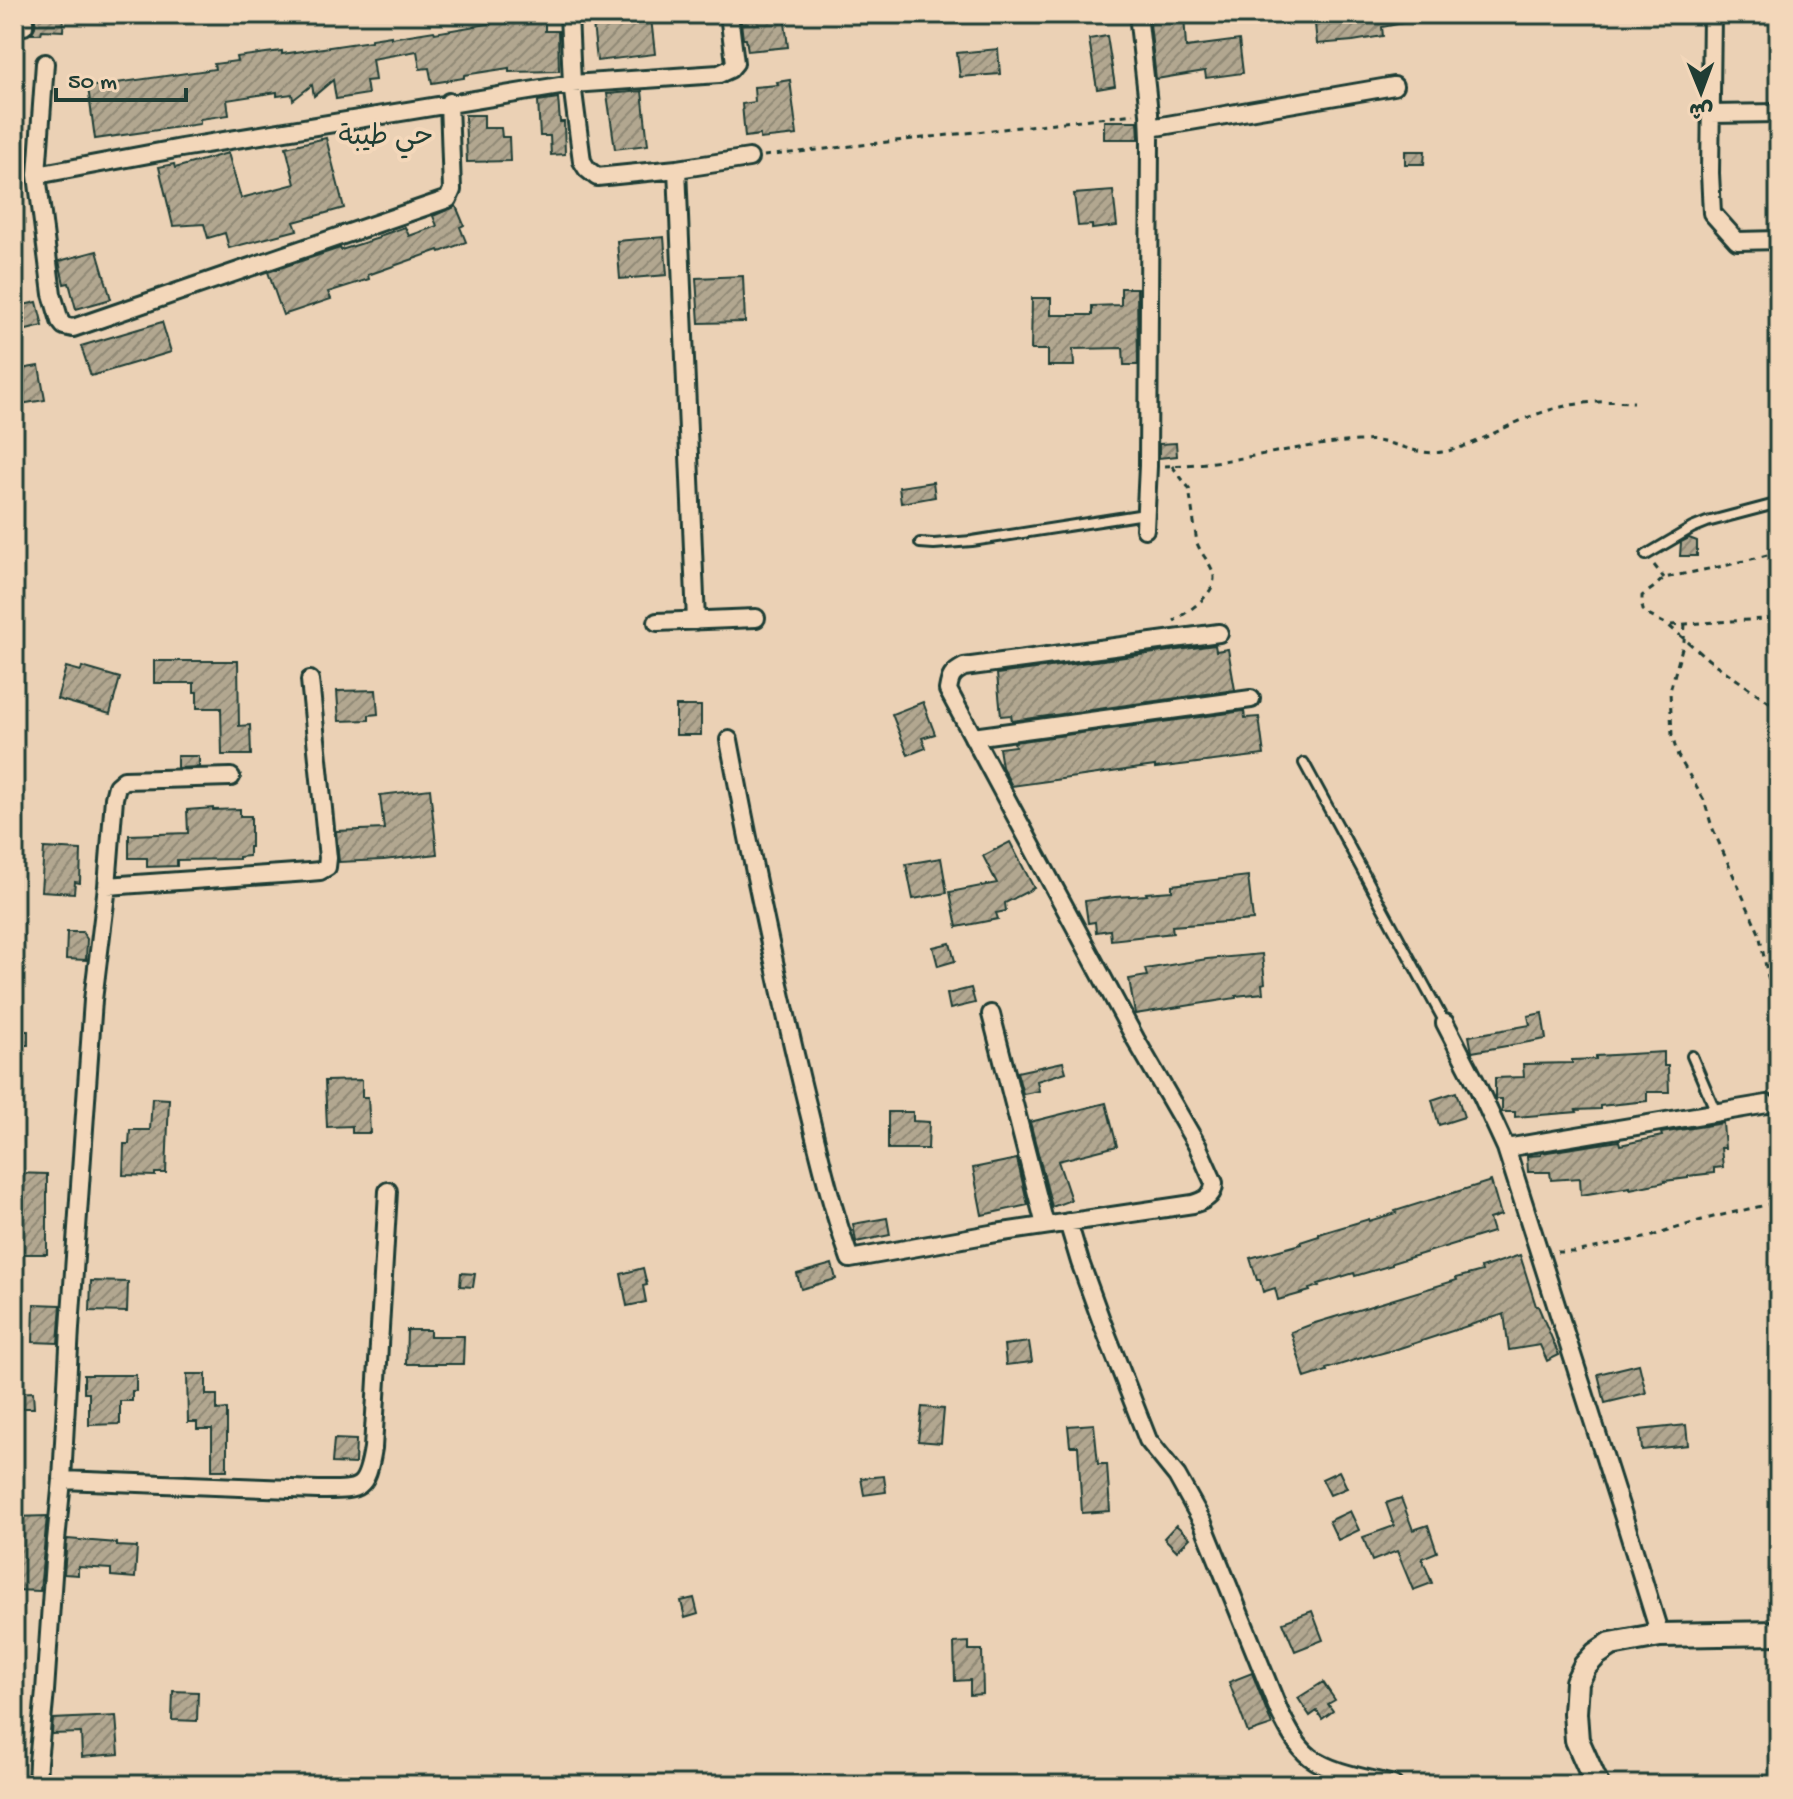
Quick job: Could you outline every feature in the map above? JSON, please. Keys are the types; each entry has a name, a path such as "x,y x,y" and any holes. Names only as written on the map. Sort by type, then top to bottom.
{"main road":[{"path":"1597,1785 1577,1740 1575,1713 1577,1682 1596,1654 1611,1644 1660,1635 1779,1633"}],"street":[{"path":"569,14 572,84 582,161 587,169 597,177 749,158"},
{"path":"37,175 449,102 572,84 723,73 735,63 729,14"},
{"path":"1138,14 1150,120 1145,522"},
{"path":"1712,14 1712,213 1737,241 1779,240"},
{"path":"45,63 37,175 47,262 57,314 64,326 78,327 448,199 452,190 449,102"},
{"path":"1150,120 1394,86"},
{"path":"1710,114 1779,113"},
{"path":"677,169 696,621"},
{"path":"657,622 756,618"},
{"path":"729,740 754,875 796,1056 837,1222 850,1259 1201,1201 1209,1197 1214,1183 1198,1147 1136,1040 948,690 950,677 964,667 1219,633"},
{"path":"107,886 324,870 328,858 310,680"},
{"path":"973,737 1251,699"},
{"path":"37,1785 62,1480 93,1000 114,798 117,786 124,780 231,777"},
{"path":"991,1014 1045,1225"},
{"path":"1445,1023 1506,1148 1660,1635"},
{"path":"1506,1148 1767,1104"},
{"path":"62,1480 318,1490 343,1490 361,1485 369,1471 373,1448 388,1191"},
{"path":"1068,1222 1101,1320 1148,1440 1177,1476 1202,1521 1279,1711 1293,1737 1309,1757 1343,1772 1393,1785"}],"lane":[{"path":"1646,555 1707,522 1779,503"},
{"path":"920,543 972,541 1145,522"},
{"path":"1304,763 1445,1023"},
{"path":"1692,1056 1716,1113"}],"path":[{"path":"749,158 1150,120"},
{"path":"1148,466 1202,464 1265,453 1376,441 1413,451 1438,453 1457,449 1559,406 1634,402"},
{"path":"1147,643 1200,601 1214,581 1212,569 1197,543 1189,488 1172,466"},
{"path":"1779,552 1664,578 1642,596 1643,610 1648,615 1668,625 1709,660 1779,709"},
{"path":"1668,625 1779,618"},
{"path":"1685,624 1670,691 1672,736 1678,756 1704,800 1712,827 1759,933 1779,1030"},
{"path":"1537,1246 1546,1251 1563,1253 1603,1246 1666,1233 1705,1219 1779,1202"}],"building":[{"path":"35,14 64,14 63,31 42,30 41,34 31,34 35,27"},
{"path":"740,14 784,14 788,47 748,51"},
{"path":"1149,14 1184,14 1186,47 1239,40 1243,73 1206,78 1205,71 1156,79"},
{"path":"1314,14 1414,14 1414,21 1382,27 1383,36 1317,44"},
{"path":"651,18 655,54 597,61 593,24"},
{"path":"545,22 545,31 558,31 559,71 509,72 509,68 432,83 429,68 420,69 417,51 372,59 375,80 366,81 368,94 336,99 333,80 314,96 312,85 293,100 292,94 277,96 277,92 227,100 229,115 200,119 200,124 95,139 88,87 215,69 214,64 237,61 236,57 282,51 282,54 493,23"},
{"path":"1107,36 1115,86 1097,89 1089,39"},
{"path":"998,49 1000,74 960,77 957,53"},
{"path":"790,80 797,135 760,139 760,135 745,137 742,104 755,102 754,87 778,85 777,82"},
{"path":"642,91 648,145 615,149 607,94"},
{"path":"558,98 560,122 564,122 565,154 551,155 550,136 540,136 538,101"},
{"path":"465,115 484,115 484,128 501,128 502,137 509,137 510,161 467,162"},
{"path":"1104,121 1138,121 1139,139 1104,139"},
{"path":"326,138 344,208 294,222 297,230 229,248 225,233 208,238 204,224 173,226 159,167 174,164 175,168 228,153 241,198 295,184 286,147"},
{"path":"1405,151 1425,151 1424,164 1405,164"},
{"path":"1113,191 1117,226 1092,229 1092,225 1078,226 1074,194"},
{"path":"456,206 464,225 460,227 466,242 368,275 369,279 328,292 331,299 283,315 268,272 405,227 409,236 437,226 433,216"},
{"path":"664,237 667,275 620,279 617,241"},
{"path":"97,251 111,299 76,309 69,283 64,284 59,261"},
{"path":"743,276 745,322 699,323 696,278"},
{"path":"1121,288 1137,288 1138,365 1124,365 1123,348 1073,349 1074,366 1048,366 1048,350 1031,350 1032,298 1051,298 1051,315 1092,315 1092,306 1121,305"},
{"path":"37,302 43,326 14,333 14,307"},
{"path":"162,322 171,352 91,376 81,346"},
{"path":"39,366 45,400 14,405 14,370"},
{"path":"1176,443 1177,456 1159,458 1159,444"},
{"path":"933,482 935,497 901,503 899,487"},
{"path":"1689,538 1697,541 1697,556 1680,556 1681,542"},
{"path":"1215,645 1216,651 1228,649 1235,690 1012,721 1011,715 1001,716 997,674"},
{"path":"154,661 238,661 239,726 250,725 251,755 222,755 221,708 197,708 194,683 154,683"},
{"path":"66,667 81,671 82,667 120,678 110,714 57,699"},
{"path":"376,690 378,714 369,715 369,720 339,721 337,691"},
{"path":"923,702 935,734 922,738 926,748 908,755 892,714"},
{"path":"676,706 701,706 701,735 676,735"},
{"path":"1244,711 1245,718 1259,717 1264,755 1012,786 1002,767 999,748 1015,746 1014,742"},
{"path":"177,756 199,756 199,767 177,768"},
{"path":"430,789 437,854 339,862 336,831 384,829 380,795"},
{"path":"240,809 240,816 251,816 249,856 239,859 177,860 177,866 147,867 147,858 129,858 129,835 188,833 187,810"},
{"path":"1010,842 1034,888 1005,903 1006,911 996,913 998,919 957,927 950,892 997,883 983,856"},
{"path":"44,848 81,850 80,883 75,882 74,893 41,891"},
{"path":"941,858 947,893 913,899 906,864"},
{"path":"1248,876 1253,920 1172,926 1173,933 1111,940 1110,930 1096,932 1095,922 1088,923 1085,901 1147,895 1172,891 1172,885"},
{"path":"67,932 82,932 87,939 86,960 66,959"},
{"path":"950,943 955,961 938,966 933,947"},
{"path":"1262,954 1263,993 1135,1014 1129,979 1147,976 1145,969"},
{"path":"971,988 975,1003 950,1009 947,994"},
{"path":"1542,1013 1546,1039 1472,1052 1469,1036 1530,1025 1528,1016"},
{"path":"15,1031 28,1031 28,1045 15,1045"},
{"path":"1664,1052 1669,1092 1647,1092 1647,1101 1577,1112 1515,1117 1515,1112 1502,1112 1502,1099 1495,1099 1495,1078 1524,1077 1523,1064 1572,1063 1572,1060 1596,1059 1596,1056"},
{"path":"1063,1062 1066,1072 1037,1081 1039,1091 1023,1094 1017,1072"},
{"path":"362,1080 362,1097 368,1097 370,1133 352,1133 352,1126 327,1127 325,1081"},
{"path":"1456,1092 1464,1117 1439,1125 1432,1100"},
{"path":"152,1098 169,1099 166,1173 155,1173 155,1176 123,1175 124,1144 129,1144 130,1130 150,1130"},
{"path":"1106,1103 1117,1146 1058,1161 1071,1200 1052,1207 1030,1122"},
{"path":"888,1112 913,1112 913,1121 929,1122 928,1149 888,1149"},
{"path":"1723,1123 1723,1167 1714,1168 1714,1173 1581,1195 1580,1178 1551,1180 1550,1172 1528,1172 1527,1156 1619,1141 1620,1145 1662,1136 1661,1133"},
{"path":"1017,1159 1028,1205 982,1215 973,1168"},
{"path":"14,1173 47,1174 47,1254 14,1254"},
{"path":"1491,1181 1501,1215 1489,1219 1493,1232 1355,1276 1354,1273 1318,1284 1310,1291 1278,1300 1275,1288 1263,1292 1260,1280 1257,1280 1250,1258"},
{"path":"887,1218 890,1235 856,1242 853,1224"},
{"path":"1520,1255 1536,1306 1559,1355 1547,1361 1540,1345 1509,1350 1504,1314 1305,1378 1291,1332 1457,1280"},
{"path":"832,1264 836,1279 801,1289 797,1274"},
{"path":"643,1268 647,1285 643,1286 646,1302 627,1306 621,1274"},
{"path":"461,1273 475,1274 473,1287 460,1286"},
{"path":"91,1281 128,1282 127,1312 90,1311"},
{"path":"34,1304 61,1305 58,1343 33,1342"},
{"path":"407,1330 430,1330 430,1336 464,1336 463,1364 406,1364"},
{"path":"1029,1342 1032,1362 1006,1365 1004,1345"},
{"path":"1639,1364 1646,1393 1605,1403 1598,1374"},
{"path":"187,1374 206,1374 206,1395 217,1395 217,1410 227,1409 227,1470 212,1470 212,1429 197,1429 197,1422 188,1422"},
{"path":"84,1375 136,1375 136,1391 132,1391 132,1401 120,1401 120,1424 89,1425 89,1393 84,1393"},
{"path":"33,1392 34,1408 14,1408 14,1393"},
{"path":"922,1407 944,1409 941,1443 918,1441"},
{"path":"1094,1424 1098,1464 1107,1464 1110,1511 1082,1513 1078,1446 1070,1446 1068,1426"},
{"path":"1686,1425 1688,1445 1642,1450 1640,1430"},
{"path":"334,1439 356,1440 355,1464 332,1463"},
{"path":"1339,1471 1347,1488 1330,1495 1322,1479"},
{"path":"884,1476 886,1492 864,1495 861,1478"},
{"path":"1401,1498 1413,1530 1428,1525 1437,1552 1422,1558 1432,1583 1413,1590 1397,1551 1372,1561 1363,1537 1394,1526 1386,1503"},
{"path":"1350,1511 1359,1530 1338,1540 1329,1521"},
{"path":"47,1516 40,1591 14,1590 14,1517"},
{"path":"1176,1525 1190,1538 1177,1551 1164,1538"},
{"path":"67,1539 137,1547 135,1578 111,1576 111,1569 78,1567 78,1575 64,1574"},
{"path":"694,1598 698,1614 685,1618 681,1601"},
{"path":"1312,1611 1323,1640 1295,1651 1283,1622"},
{"path":"969,1642 969,1650 982,1650 983,1694 970,1695 970,1680 955,1681 954,1643"},
{"path":"1252,1673 1272,1725 1248,1733 1229,1682"},
{"path":"1323,1682 1335,1700 1328,1704 1333,1711 1322,1719 1317,1711 1310,1716 1298,1698"},
{"path":"173,1691 198,1692 197,1721 172,1720"},
{"path":"116,1716 119,1754 82,1757 81,1733 52,1734 53,1719"}],"district":[{"name":"حي طيبة","path":"386,138"}]}
